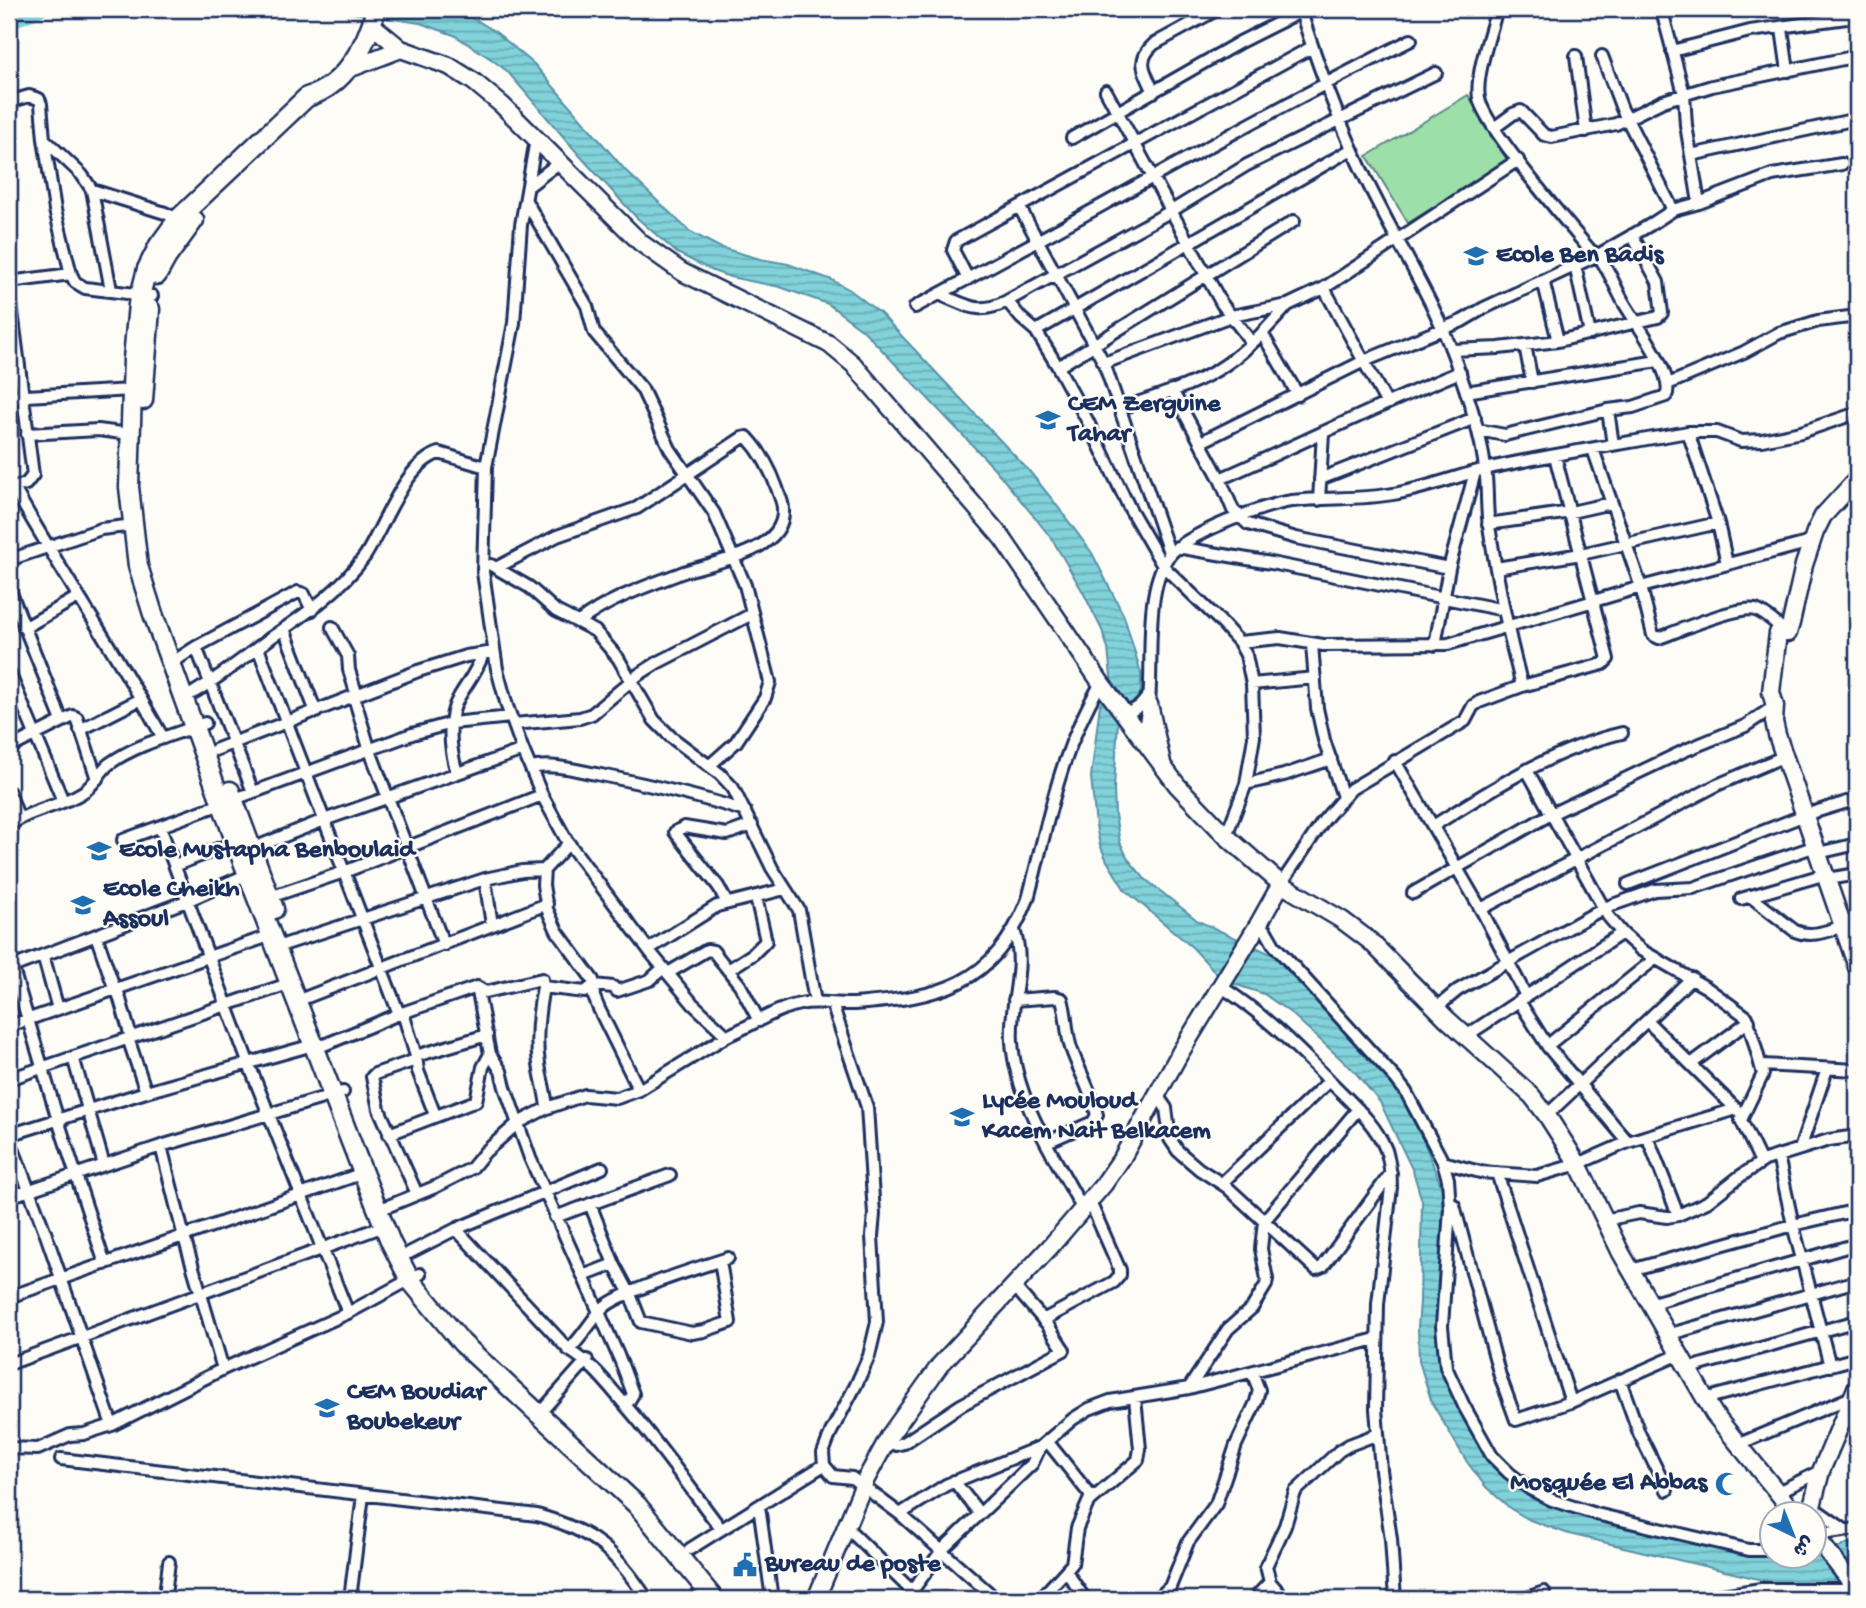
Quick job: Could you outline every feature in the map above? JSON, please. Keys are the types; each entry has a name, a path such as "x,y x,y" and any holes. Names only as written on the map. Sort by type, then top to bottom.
{"main road":[{"path":"319,1045 307,997 248,874 215,750 200,725 193,693 138,530 129,487 133,359 146,295 183,233 189,214 315,106 322,93 346,70 374,18 401,50 449,66 502,104 641,243 682,272 829,344 853,363 1003,539 1163,769 1226,835 1281,884 1342,920 1370,941 1436,1008 1512,1076 1547,1115 1578,1164 1604,1220 1649,1304 1704,1399 1785,1500"},
{"path":"346,70 401,50"},
{"path":"146,295 139,449 138,566 153,614 200,725 228,802"},
{"path":"1857,479 1823,516 1811,542 1788,633 1778,633 1771,692 1775,706 1774,722 1817,850 1848,923 1857,967"},
{"path":"1149,699 1163,769"},
{"path":"242,848 270,897 291,984 338,1093 384,1226 415,1277 436,1297 465,1333 637,1505 714,1599"},
{"path":"816,1599 863,1487 908,1407 940,1365 1087,1206 1122,1158 1281,884"},
{"path":"367,1172 409,1253 415,1277"},
{"path":"1814,1500 1821,1471 1855,1391"},
{"path":"543,1409 624,1478 690,1549 728,1599"},
{"path":"1828,1552 1854,1586"}],"street":[{"path":"1154,92 1143,65 1146,51 1218,9"},
{"path":"1478,430 1505,435 1608,410 1633,407 1664,397 1669,392 1658,361 1598,255 1590,250 1569,225 1484,113 1478,97 1497,9"},
{"path":"1072,138 1240,42 1303,10 1312,47 1339,122 1433,306 1452,350 1475,418 1488,524 1507,626 1522,686"},
{"path":"1662,11 1684,94 1699,203"},
{"path":"1672,51 1750,32 1854,17"},
{"path":"1782,29 1788,71"},
{"path":"915,307 1039,242 1324,84 1411,40"},
{"path":"968,279 953,250 956,241 1312,47"},
{"path":"1494,128 1521,111 1544,135 1552,137 1586,131 1616,124 1640,111 1684,94 1857,54"},
{"path":"1576,56 1586,131"},
{"path":"1602,57 1622,108 1672,210"},
{"path":"939,294 978,309 993,309 1173,211 1247,166 1436,73"},
{"path":"1106,91 1206,275 1231,316 1252,343"},
{"path":"9,102 29,96 39,99 41,104 55,210 71,274 80,287 146,295"},
{"path":"1691,155 1857,119"},
{"path":"44,139 82,175 92,190 111,290"},
{"path":"537,139 519,247 514,323 486,467 483,561 489,653 523,750 542,795 569,844 666,971 701,1012 727,1036"},
{"path":"1036,331 1352,149"},
{"path":"1104,363 1231,316 1288,305 1324,288 1518,160"},
{"path":"530,185 560,162"},
{"path":"1201,442 1364,361 1462,321 1598,255 1672,210 1699,203 1772,175 1842,164"},
{"path":"92,190 165,213 189,214"},
{"path":"526,201 587,306 594,332 642,389 670,449 714,513 734,557 770,682 765,698 736,742 709,766"},
{"path":"1020,208 1104,363 1173,551"},
{"path":"1058,367 1294,221"},
{"path":"1452,350 1558,341 1658,317 1662,313 1658,282 1632,235"},
{"path":"1575,265 1590,334"},
{"path":"9,282 71,274"},
{"path":"1543,280 1558,341"},
{"path":"9,288 33,475 26,484 11,489 129,675 163,738"},
{"path":"1324,288 1386,402"},
{"path":"1007,301 1036,331 1058,367 1093,432 1110,471 1163,566 1189,589 1239,642 1246,654 1252,684 1255,729 1246,784 1226,835"},
{"path":"1120,408 1172,390 1224,366 1252,343 1288,305"},
{"path":"1668,384 1744,352 1779,333 1818,321 1857,316"},
{"path":"1262,333 1298,395"},
{"path":"1525,345 1532,382"},
{"path":"1466,393 1658,361"},
{"path":"1220,479 1386,402 1460,372"},
{"path":"9,397 132,390"},
{"path":"1172,390 1239,517 1257,528 1296,538 1450,568"},
{"path":"1608,410 1613,445"},
{"path":"1141,739 1149,699 1149,649 1154,605 1163,566 1173,551 1194,536 1239,517 1290,501 1394,494 1481,471 1688,432 1717,432 1741,441 1762,440 1801,432 1857,413"},
{"path":"1320,479 1475,418"},
{"path":"27,434 99,430 130,434"},
{"path":"1688,432 1718,523 1727,564"},
{"path":"1319,500 1323,433"},
{"path":"496,568 557,536 637,508 745,437 751,440 773,477 783,505 782,521 767,542 610,603 579,622"},
{"path":"1593,449 1656,638 1748,609 1763,614 1788,633"},
{"path":"193,693 211,683 329,597 365,555 385,515 424,460 439,453 486,467"},
{"path":"1281,884 1324,820 1351,789 1465,721 1473,706 1479,702 1522,686 1607,661 1594,601 1555,456"},
{"path":"1435,645 1450,568 1481,471"},
{"path":"1488,524 1571,512 1611,503"},
{"path":"1496,568 1581,554 1718,523"},
{"path":"9,560 78,536 118,526 138,530"},
{"path":"1239,642 1280,638 1312,644 1435,645 1476,637 1641,587 1811,542"},
{"path":"1173,551 1271,563 1504,610"},
{"path":"483,561 529,587 556,611 594,631 610,646 654,720 733,788 772,868 799,911 815,1002"},
{"path":"9,588 62,721"},
{"path":"179,658 298,592 304,594 312,610"},
{"path":"24,628 78,597"},
{"path":"123,841 369,748 452,723 580,718 592,714 638,675 680,650 752,614"},
{"path":"332,626 348,656 355,697 369,748 444,945"},
{"path":"284,629 316,712"},
{"path":"1312,644 1317,708 1343,797"},
{"path":"197,647 253,792"},
{"path":"258,648 360,919 400,1014 435,1115"},
{"path":"215,750 418,671 466,656 489,653"},
{"path":"457,773 450,744 458,698 489,653"},
{"path":"9,672 63,801"},
{"path":"1252,684 1315,678"},
{"path":"386,1207 472,1168 485,1152 517,1123 585,1095 618,1098 639,1090 727,1036 783,1009 815,1002 832,1004 922,997 948,989 981,970 1014,930 1028,900 1062,764 1082,715 1104,686"},
{"path":"80,730 141,699"},
{"path":"1124,714 1149,699"},
{"path":"1413,893 1552,814 1686,750 1745,726 1775,706"},
{"path":"9,748 73,716 77,718 97,779"},
{"path":"9,826 19,819 83,792 106,766 117,759 200,725"},
{"path":"1433,825 1547,759 1596,739 1622,733"},
{"path":"176,865 242,848 523,750"},
{"path":"1481,909 1717,785 1785,756"},
{"path":"1246,784 1331,759"},
{"path":"1395,761 1481,909 1508,962 1522,998 1548,1045 1628,1142"},
{"path":"531,768 550,766 615,778 745,811"},
{"path":"1443,1162 1480,1172 1537,1176 1578,1164 1628,1142 1739,1112 1763,1077 1749,1021 1718,995 1641,950 1622,933 1604,908 1527,771"},
{"path":"9,792 19,819"},
{"path":"270,897 344,872 542,795"},
{"path":"1628,884 1805,815 1857,799"},
{"path":"727,903 675,832 684,827 727,834 752,825"},
{"path":"160,827 248,1062 348,1313"},
{"path":"569,844 544,870 541,877 547,904 557,931 590,974 599,1009 639,1090"},
{"path":"1436,1008 1458,989 1604,908 1656,890 1693,888 1817,850 1857,844"},
{"path":"9,1026 208,956 360,919 485,878 522,870 544,870"},
{"path":"105,1264 10,960 43,955 189,900 248,874"},
{"path":"1848,923 1812,934 1803,934 1745,898 1827,876 1857,874"},
{"path":"485,878 492,925"},
{"path":"649,949 699,915 727,903 785,889"},
{"path":"728,970 753,954 766,941 756,897"},
{"path":"307,997 547,904"},
{"path":"1014,930 1021,953 1014,1000 1012,1041 1015,1067 1032,1113 1087,1206 1120,1270 1120,1275 1114,1282 1043,1320"},
{"path":"1252,935 1266,931 1274,945 1406,1092 1443,1162 1500,1376 1514,1418 1519,1421 1620,1380 1682,1362 1821,1332 1857,1321"},
{"path":"1466,1036 1622,933"},
{"path":"96,935 116,990 146,1092"},
{"path":"543,987 586,992 594,985 613,987 617,991 650,980 710,950 740,985 759,1021"},
{"path":"43,955 58,1009"},
{"path":"1548,1045 1656,958"},
{"path":"1547,1115 1692,978"},
{"path":"112,1424 9,1136 248,1062 319,1045 477,987 486,992 542,979 543,987 537,1014 537,1040 548,1108"},
{"path":"1222,983 1285,1035 1358,1109 1380,1138 1386,1152 1391,1173 1376,1339 1378,1434 1391,1539 1395,1599"},
{"path":"9,1079 291,984"},
{"path":"477,987 491,1054 501,1071 517,1123 633,1394 626,1406"},
{"path":"1014,1000 1055,997 1062,999 1070,1045 1097,1115 1093,1122 1047,1142"},
{"path":"832,1004 867,1107 874,1206 872,1236 877,1322 869,1356 823,1453 824,1465 833,1476 852,1478 900,1514 943,1549 996,1599"},
{"path":"1647,1021 1739,1112 1742,1125 1761,1162"},
{"path":"1691,1064 1749,1021"},
{"path":"417,1194 379,1109 372,1077 416,1058 487,1035"},
{"path":"389,1134 476,1101 483,1067 491,1054"},
{"path":"73,1056 104,1165"},
{"path":"1762,1065 1857,1070"},
{"path":"1800,1149 1827,1069"},
{"path":"1222,1184 1329,1081"},
{"path":"9,1197 162,1146 338,1093"},
{"path":"1157,1095 1166,1108 1170,1139 1174,1145 1199,1169 1222,1184 1264,1221 1312,1268 1320,1269 1391,1173"},
{"path":"1189,1388 1228,1329 1252,1308 1266,1285 1261,1249 1264,1221 1358,1109"},
{"path":"1647,1136 1678,1215"},
{"path":"1604,1220 1639,1213 1667,1217 1678,1215 1707,1202 1761,1162 1829,1140 1857,1136"},
{"path":"162,1146 184,1237 223,1369"},
{"path":"1779,1156 1793,1225 1830,1366"},
{"path":"409,1253 456,1229 602,1168"},
{"path":"9,1297 367,1172"},
{"path":"1497,1173 1571,1402"},
{"path":"555,1217 670,1175"},
{"path":"1450,1192 1447,1278 1442,1326 1446,1367 1469,1416 1500,1465 1530,1489 1552,1500 1596,1514 1758,1550"},
{"path":"569,1350 582,1338 606,1306 630,1294 724,1259 731,1321 726,1325 692,1333 645,1324 637,1317 630,1294 614,1264 590,1204"},
{"path":"1631,1270 1857,1210"},
{"path":"9,1364 384,1226"},
{"path":"456,1229 569,1350 587,1360 626,1406 721,1530"},
{"path":"1649,1304 1857,1244"},
{"path":"583,1276 614,1264"},
{"path":"9,1448 38,1449 70,1435 84,1434 112,1424 223,1369 348,1313 415,1277"},
{"path":"1667,1335 1857,1280"},
{"path":"887,1441 896,1445 904,1443 961,1405 1062,1352 1062,1345 1014,1286"},
{"path":"900,1514 954,1481 1043,1444 1089,1409 1110,1401 1189,1388 1376,1339"},
{"path":"1704,1399 1857,1358"},
{"path":"543,1409 587,1360"},
{"path":"1157,1599 1170,1587 1188,1542 1216,1504 1236,1445 1256,1402 1259,1390 1252,1372"},
{"path":"1620,1380 1639,1433 1667,1490"},
{"path":"1739,1444 1855,1391"},
{"path":"1041,1599 1074,1560 1077,1528 1090,1501 1138,1460 1140,1449 1135,1398"},
{"path":"1285,1599 1270,1582 1266,1566 1285,1525 1295,1492 1339,1451 1378,1434"},
{"path":"1043,1444 1090,1493 1090,1501"},
{"path":"912,1591 943,1549 1032,1464 1043,1444"},
{"path":"61,1459 537,1515 577,1528 611,1552 647,1599"},
{"path":"690,1549 824,1465"},
{"path":"1778,1492 1821,1471"},
{"path":"954,1481 980,1514"},
{"path":"350,1599 362,1495"},
{"path":"759,1506 772,1599"},
{"path":"1828,1520 1845,1530"},
{"path":"845,1526 923,1599"},
{"path":"1828,1535 1857,1529"},
{"path":"167,1599 165,1595 169,1562"},
{"path":"1066,1571 1085,1599"},
{"path":"1254,1599 1270,1582"},
{"path":"1700,1599 1801,1594 1854,1586"},
{"path":"1522,1599 1544,1592"}],"green space":[{"path":"1468,95 1508,161 1408,223 1367,156"}],"water":[{"path":"325,9 450,9 497,33 534,64 625,170 689,231 719,247 788,264 832,280 880,313 1030,472 1052,499 1092,553 1124,616 1141,673 1141,691 1137,699 1127,705 1118,720 1114,788 1120,842 1128,859 1144,878 1198,921 1282,959 1397,1087 1424,1142 1442,1188 1444,1261 1437,1347 1442,1368 1451,1391 1483,1451 1495,1466 1516,1486 1555,1508 1622,1527 1758,1556 1758,1570 1828,1570 1828,1548 1841,1547 1857,1538 1857,1572 1835,1579 1830,1585 1788,1586 1569,1534 1530,1520 1511,1509 1486,1487 1467,1462 1432,1403 1419,1361 1422,1201 1413,1171 1380,1102 1355,1072 1292,1014 1264,994 1234,984 1216,973 1193,948 1125,890 1107,861 1096,826 1091,777 1100,704 1112,686 1108,649 1102,630 1083,592 1052,539 994,468 863,330 828,304 780,287 730,277 677,253 636,217 507,71 454,35 420,23"}],"waterway":[{"path":"9,21 39,9"}],"place":[{"name":"Ecole Ben Badis","path":"1476,256"},
{"name":"CEM Zerguine Tahar","path":"1048,420"},
{"name":"Ecole Mustapha Benboulaid","path":"99,851"},
{"name":"Ecole Cheikh Assoul","path":"83,905"},
{"name":"Lycée Mouloud Kacem Nait Belkacem","path":"962,1117"},
{"name":"CEM Boudiar Boubekeur","path":"327,1408"},
{"name":"Mosquée El Abbas","path":"1727,1484"},
{"name":"Bureau de poste","path":"745,1565"}]}
